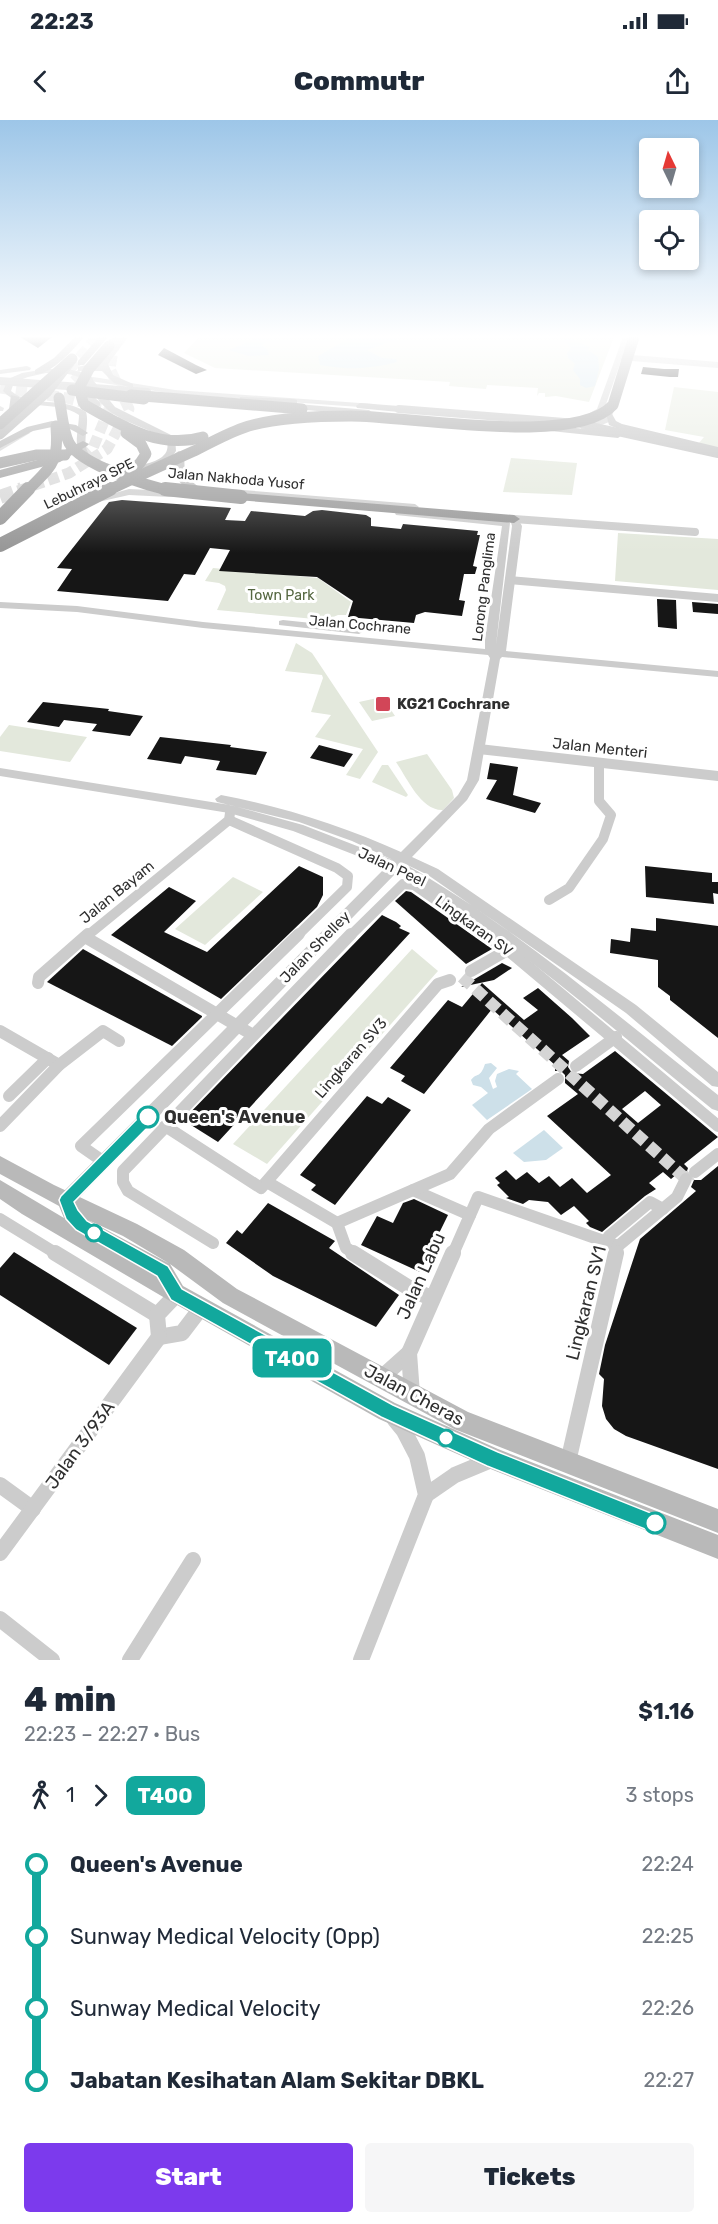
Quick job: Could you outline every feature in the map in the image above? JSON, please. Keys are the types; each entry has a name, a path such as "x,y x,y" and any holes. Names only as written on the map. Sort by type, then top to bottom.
{"highway":[{"path":"1,422 19,409"},
{"path":"0,518 44,473 58,451 55,414 57,409"},
{"path":"66,409 70,447 82,456 135,481"},
{"path":"95,409 142,443 146,454 144,462 115,489"},
{"path":"97,409 150,436 164,441 183,443 198,439 242,419 286,410 332,410 506,426"},
{"path":"0,542 242,418 243,413 240,409"},
{"path":"328,409 506,426"},
{"name":"Lebuhraya SPE","path":"76,504 240,426 269,419 298,415 351,414 534,428 567,426 588,421 608,409"},
{"name":"Lebuhraya SPE","path":"0,542 243,428 272,421 351,416 506,426"},
{"path":"2,470 56,459 83,438"},
{"path":"2,470 36,455 67,456 135,481 182,492 508,522"},
{"path":"76,504 115,489 164,461"}],"main road":[{"path":"1,422 13,416 15,409"},
{"path":"0,435 31,409"},
{"path":"0,445 40,409"},
{"path":"76,409 83,414 83,452 86,458 107,467 143,467 164,461 251,420 281,414 398,413 577,423 718,454"},
{"path":"101,409 145,424"},
{"path":"114,409 172,439 174,450 164,461"},
{"path":"351,409 570,430 617,430 718,454"},
{"path":"375,409 398,413"},
{"path":"609,416 617,430"},
{"path":"0,445 35,427 59,425 76,428 83,438"},
{"path":"179,454 181,480 197,490"},
{"name":"Jalan Cheras","path":"0,1164 66,1200 130,1230 177,1257 230,1296 462,1421 718,1521"},
{"name":"Jalan Cheras","path":"0,1188 29,1208 201,1308 387,1411 494,1459 718,1547"},
{"path":"29,1208 47,1211 66,1200 72,1215 81,1226 163,1271 177,1294"}],"street":[{"path":"405,409 560,418 587,416 600,409"},
{"path":"570,430 592,427 609,416 611,409"},
{"name":"Jalan Nakhoda Yusof","path":"226,495 170,494 140,488 147,485 226,495 508,522 695,532"},
{"path":"115,489 170,494"},
{"name":"Lorong Panglima","path":"508,522 517,526 495,650 508,522"},
{"path":"509,580 718,598"},
{"name":"Jalan Cochrane","path":"0,598 718,674"},
{"name":"Jalan Cochrane","path":"0,605 77,609 203,625 495,650 718,664"},
{"name":"Jalan Shelley","path":"66,1200 463,797 473,780 495,650"},
{"name":"Jalan Menteri","path":"479,750 715,774"},
{"path":"549,900 568,888 607,832 611,815 599,801 599,763"},
{"name":"Jalan Peel","path":"0,764 240,802 304,819 400,862 416,876 477,909 631,1009 717,1080"},
{"name":"Jalan Peel","path":"0,772 298,828 434,872 477,909 512,947 626,1030 718,1104"},
{"path":"104,1162 81,1146 347,887 348,876 337,868 229,815"},
{"name":"Jalan Bayam","path":"229,815 85,937 252,1035"},
{"path":"384,878 405,874 416,876"},
{"name":"Lingkaran SV","path":"213,1243 128,1191 123,1182 124,1168 252,1035 403,884 414,885 512,947 613,1040 718,1126"},
{"path":"38,983 39,977 85,937"},
{"path":"471,971 512,947"},
{"name":"Lingkaran SV3","path":"262,1184 438,984 450,980"},
{"path":"576,1066 626,1030"},
{"path":"0,1031 54,1062"},
{"path":"5,1101 54,1062 104,1031 119,1041"},
{"path":"0,1126 22,1103 54,1062"},
{"path":"337,1223 450,1174 489,1129 558,1079"},
{"path":"5,1101 22,1103"},
{"path":"165,1126 262,1184 337,1223 346,1248 414,1291 432,1298"},
{"path":"613,1244 609,1236 650,1202 663,1209 677,1197 691,1176 718,1154"},
{"path":"413,1190 470,1215"},
{"name":"Jalan Labu","path":"409,1353 478,1197 613,1244"},
{"path":"0,1219 157,1315"},
{"name":"Lingkaran SV1","path":"568,1462 613,1244"},
{"path":"177,1294 157,1315 159,1337 182,1333 201,1308"},
{"name":"Jalan 3/93A","path":"1,1549 159,1337"},
{"path":"381,1378 409,1353"},
{"path":"409,1353 412,1396"},
{"path":"387,1411 417,1456 426,1495"},
{"path":"361,1660 426,1495 455,1475 494,1459"},
{"path":"0,1485 33,1509"},
{"path":"130,1660 193,1560"},
{"path":"0,1619 52,1660"}],"green space":[{"path":"669,409 718,409 718,448 699,443 704,437 665,430"},
{"path":"511,458 577,463 572,495 503,492"},
{"path":"618,533 718,539 718,590 615,581"},
{"name":"Town Park","path":"213,568 318,578 351,602 346,615 338,615 326,620 217,610 226,590 225,586 219,583 205,581"},
{"path":"296,643 312,653 378,752 360,779 346,775 363,749 315,737 331,715 311,712 323,678 322,675 285,671"},
{"path":"382,697 387,703 379,706 383,711 391,710 395,716 372,721 359,702"},
{"path":"9,725 87,737 70,762 0,751 0,737"},
{"path":"427,754 452,790 454,798 443,810 435,809 421,799 396,762"},
{"path":"382,765 388,765 408,795 406,797 372,782"},
{"path":"233,877 263,892 205,945 175,929"},
{"path":"412,949 438,971 267,1164 233,1144"}],"shaded area":[{"path":"491,1063 497,1068 489,1078 493,1089 497,1087 495,1081 497,1074 509,1069 519,1071 516,1074 532,1089 487,1120 472,1105 488,1093 481,1087 473,1085 471,1080 480,1074 485,1064"},
{"path":"544,1130 563,1148 546,1160 524,1162 513,1153"}],"building":[{"path":"122,500 231,508 225,520 245,521 251,511 305,516 313,511 322,510 366,515 371,518 371,526 401,529 403,524 478,531 477,535 480,535 473,566 477,567 475,574 464,574 459,600 465,601 462,616 425,612 416,615 414,623 348,617 353,601 317,577 219,571 230,550 210,548 195,575 184,574 168,601 57,591 72,569 57,568 109,502"},
{"path":"657,599 676,600 677,629 658,627"},
{"path":"692,602 718,604 718,614 693,612"},
{"path":"43,702 109,709 108,711 143,716 130,736 92,731 97,724 64,720 59,727 27,722"},
{"path":"160,737 231,745 230,747 267,752 256,775 216,770 220,761 185,756 181,764 147,759"},
{"path":"319,745 353,754 344,767 310,758"},
{"path":"490,763 518,767 513,795 541,803 535,813 486,799 497,780 487,779"},
{"path":"299,866 323,877 323,895 317,907 221,999 111,935 169,887 196,901 164,932 207,952"},
{"path":"645,866 712,873 712,882 718,882 718,894 713,893 714,904 646,897"},
{"path":"406,891 411,892 492,949 466,964 395,901"},
{"path":"382,915 410,933 218,1142 183,1120"},
{"path":"656,918 718,926 718,1038 670,1000 670,996 658,987 658,960 610,953 611,939 630,942 631,928 656,931"},
{"path":"83,949 202,1017 172,1046 47,982"},
{"path":"502,963 512,968 494,980 461,987"},
{"path":"482,983 524,1020 538,1010 523,998 538,988 590,1036 562,1055 569,1061 568,1067 572,1073 583,1074 615,1051 718,1137 684,1164 688,1168 687,1171 671,1179 663,1172 649,1183 656,1189 602,1232 590,1227 586,1223 589,1221 574,1206 561,1215 548,1202 529,1200 523,1204 506,1198 509,1197 497,1185 500,1183 495,1178 506,1170 516,1180 527,1172 539,1183 549,1176 560,1187 572,1178 587,1193 611,1175 547,1116 578,1094 565,1083 565,1075 561,1071 555,1071 555,1065 492,1009 424,1094 401,1081 405,1076 390,1068 448,1000 462,1007","holes":["645,1091 661,1105 638,1123 622,1109"]},
{"path":"367,1096 382,1104 388,1097 411,1110 335,1205 311,1190 316,1185 300,1175"},
{"path":"718,1166 718,1469 626,1436 614,1429 606,1419 602,1406 604,1379 599,1374 605,1345 640,1239 696,1191 691,1187 694,1180 701,1180"},
{"path":"414,1199 448,1215 420,1272 361,1245 377,1216 393,1223 403,1203"},
{"path":"268,1203 335,1241 329,1248 399,1295 376,1327 273,1276 226,1243 237,1230 242,1234"},
{"path":"14,1252 137,1328 109,1365 0,1295 0,1268"}],"tunnel":[{"path":"82,458 93,448 109,409"},
{"path":"18,491 69,473 107,449 129,409"},
{"path":"0,497 22,489"},
{"path":"462,977 686,1179 691,1175"}],"bus line":[{"name":"T400","path":"148,1117 66,1200 72,1215 81,1226 163,1271 177,1294 387,1411 494,1459 655,1523"}],"place":[{"name":"KG21 Cochrane","path":"383,704"},
{"name":"Queen's Avenue","path":"148,1117"}]}
